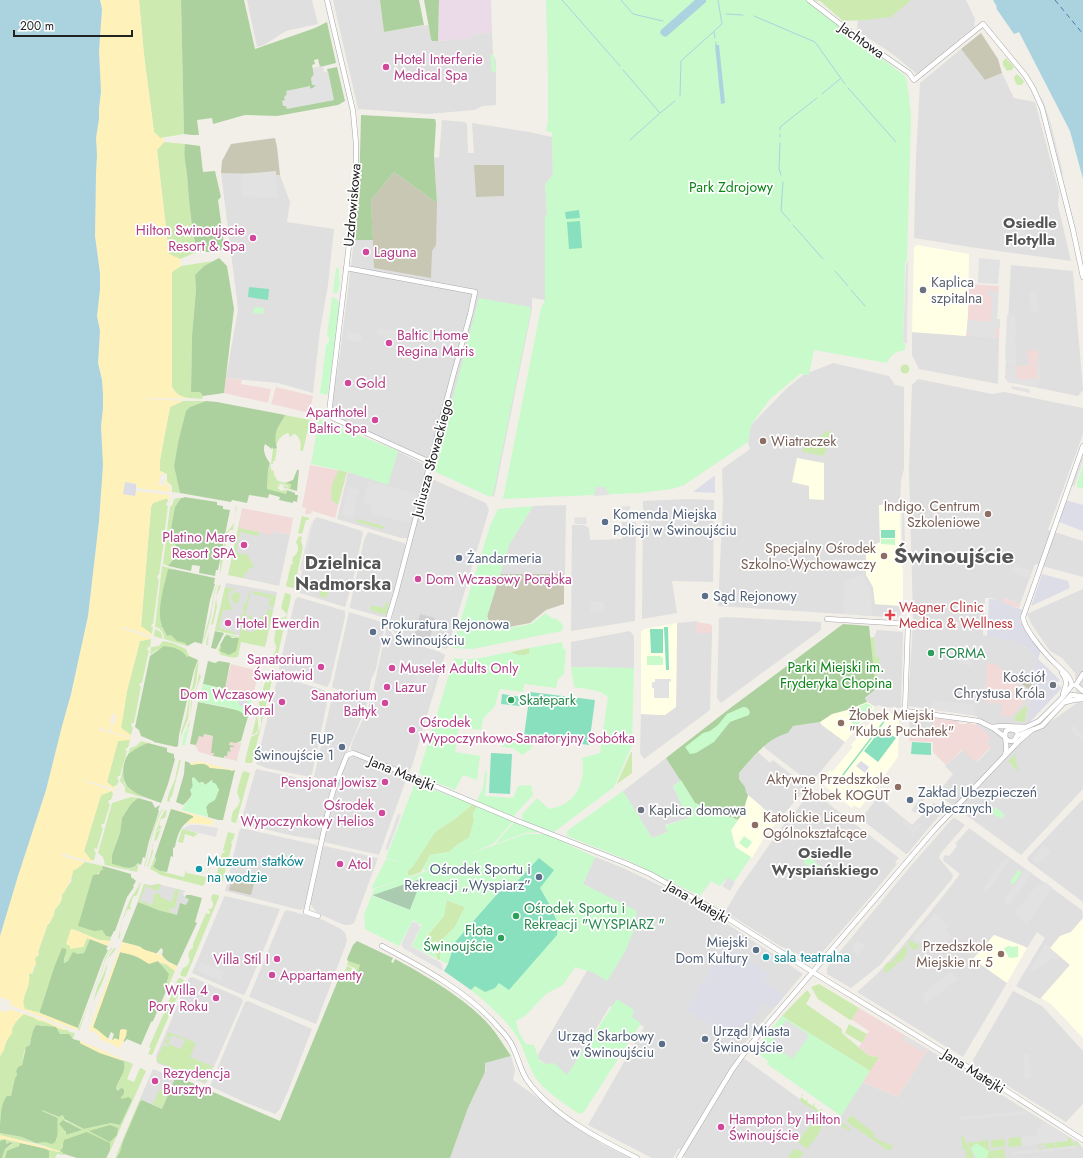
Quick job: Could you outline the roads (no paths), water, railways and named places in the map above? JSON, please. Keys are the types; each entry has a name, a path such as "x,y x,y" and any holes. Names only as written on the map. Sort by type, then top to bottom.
{"street":[{"name":"Uzdrowiskowa","path":"327,0 355,126 356,177 329,413 333,418 430,462"},
{"name":"Jachtowa","path":"809,0 861,40 910,73 914,80 983,24 1025,75 1042,108 1073,230 1083,277"},
{"name":"Juliusza Słowackiego","path":"346,268 475,292 387,623"},
{"path":"1078,687 1040,647 1024,623 1023,617 1083,446"},
{"path":"827,619 908,624 905,711 979,721 1010,741 1046,722 1063,701 1069,686 1078,687"},
{"path":"1057,666 1066,682 1063,701"},
{"path":"1077,695 1079,692 1078,687 1083,674"},
{"path":"1068,690 1071,695"},
{"path":"992,728 1011,730 1022,729 1039,721 1071,695 1077,695 1083,698"},
{"path":"1063,701 1083,698"},
{"path":"992,728 1002,726 1026,727"},
{"path":"1004,756 1007,747 1005,733 1011,730"},
{"path":"1011,730 1016,734 1012,748"},
{"path":"679,1158 740,1058 934,830 1004,756 1032,730"},
{"name":"Jana Matejki","path":"308,904 335,784 346,758 349,753 353,753 650,874 713,909 999,1086 1083,1140"},
{"path":"308,904 310,909 318,916 306,912 308,904"},
{"path":"382,946 420,967 472,1002 496,1024 508,1039 515,1050 524,1075 540,1096 581,1128 637,1158"}],"water":[{"path":"0,0 100,0 102,9 99,51 101,92 96,138 95,236 100,273 97,316 100,331 98,363 102,380 103,395 101,426 103,465 99,521 88,616 71,694 46,790 0,936"},
{"path":"695,0 706,0 706,2 666,37 663,36 660,33 661,30"},
{"path":"993,0 1083,0 1083,179 1070,131 1019,32 1014,34 996,8 997,7"},
{"path":"715,45 719,45 725,103 721,104"}],"waterway":[{"path":"562,0 620,66"},
{"path":"621,0 633,14 663,21"},
{"path":"680,96 681,61 722,24 718,0"},
{"path":"726,14 743,15"},
{"path":"754,16 815,42 845,84"},
{"path":"714,32 715,38"},
{"path":"623,70 660,113 675,101"},
{"path":"822,94 840,79"},
{"path":"848,88 896,142"},
{"path":"780,130 780,127 817,98"},
{"path":"630,140 659,114"},
{"path":"780,143 779,168 781,175"},
{"path":"783,182 781,211 790,221"},
{"path":"793,225 823,259"},
{"path":"835,271 848,286"},
{"path":"851,290 865,306"}],"place":[{"name":"Hotel Interferie Medical Spa","path":"386,67"},
{"name":"Hilton Swinoujscie Resort & Spa","path":"253,238"},
{"name":"Laguna","path":"366,252"},
{"name":"Kaplica szpitalna","path":"923,290"},
{"name":"Baltic Home Regina Maris","path":"389,343"},
{"name":"Gold","path":"348,383"},
{"name":"Aparthotel Baltic Spa","path":"375,420"},
{"name":"Wiatraczek","path":"763,441"},
{"name":"Indigo. Centrum Szkoleniowe","path":"988,514"},
{"name":"Komenda Miejska Policji w Świnoujściu","path":"605,522"},
{"name":"Platino Mare Resort SPA","path":"244,545"},
{"name":"Specjalny Ośrodek Szkolno-Wychowawczy","path":"884,556"},
{"name":"Żandarmeria","path":"459,558"},
{"name":"Dom Wczasowy Porąbka","path":"418,579"},
{"name":"Sąd Rejonowy","path":"705,596"},
{"name":"Wagner Clinic Medica & Wellness","path":"890,615"},
{"name":"Hotel Ewerdin","path":"228,623"},
{"name":"Prokuratura Rejonowa w Świnoujściu","path":"373,632"},
{"name":"FORMA","path":"931,653"},
{"name":"Sanatorium Światowid","path":"321,667"},
{"name":"Muselet Adults Only","path":"392,668"},
{"name":"Kościół Chrystusa Króla","path":"1053,685"},
{"name":"Lazur","path":"387,687"},
{"name":"Skatepark","path":"511,700"},
{"name":"Dom Wczasowy Koral","path":"282,702"},
{"name":"Sanatorium Bałtyk","path":"385,703"},
{"name":"Żłobek Miejski \"Kubuś Puchatek\"","path":"841,723"},
{"name":"Ośrodek Wypoczynkowo-Sanatoryjny Sobótka","path":"412,730"},
{"name":"FUP Świnoujście 1","path":"342,747"},
{"name":"Pensjonat Jowisz","path":"385,782"},
{"name":"Aktywne Przedszkole i Żłobek KOGUT","path":"898,787"},
{"name":"Zakład Ubezpieczeń Społecznych","path":"910,800"},
{"name":"Kaplica domowa","path":"641,810"},
{"name":"Ośrodek Wypoczynkowy Helios","path":"382,813"},
{"name":"Katolickie Liceum Ogólnokształcące","path":"755,825"},
{"name":"Atol","path":"340,864"},
{"name":"Muzeum statków na wodzie","path":"199,869"},
{"name":"Ośrodek Sportu i Rekreacji „Wyspiarz”","path":"539,877"},
{"name":"Ośrodek Sportu i Rekreacji \"WYSPIARZ \"","path":"516,916"},
{"name":"Flota Świnoujście","path":"501,938"},
{"name":"Miejski Dom Kultury","path":"756,950"},
{"name":"Przedszkole Miejskie nr 5","path":"1001,954"},
{"name":"sala teatralna","path":"766,957"},
{"name":"Villa Stil I","path":"277,959"},
{"name":"Appartamenty","path":"272,975"},
{"name":"Willa 4 Pory Roku","path":"216,998"},
{"name":"Urząd Miasta Świnoujście","path":"705,1039"},
{"name":"Urząd Skarbowy w Świnoujściu","path":"662,1044"},
{"name":"Rezydencja Bursztyn","path":"155,1081"},
{"name":"Hampton by Hilton Świnoujście","path":"721,1127"}],"district":[{"name":"Osiedle Flotylla","path":"1030,232"},
{"name":"Świnoujście","path":"954,555"},
{"name":"Dzielnica Nadmorska","path":"343,573"},
{"name":"Osiedle Wyspiańskiego","path":"825,862"}],"park label":[{"name":"Park Zdrojowy","path":"731,187"},
{"name":"Parki Miejski im. Fryderyka Chopina","path":"836,676"}]}
